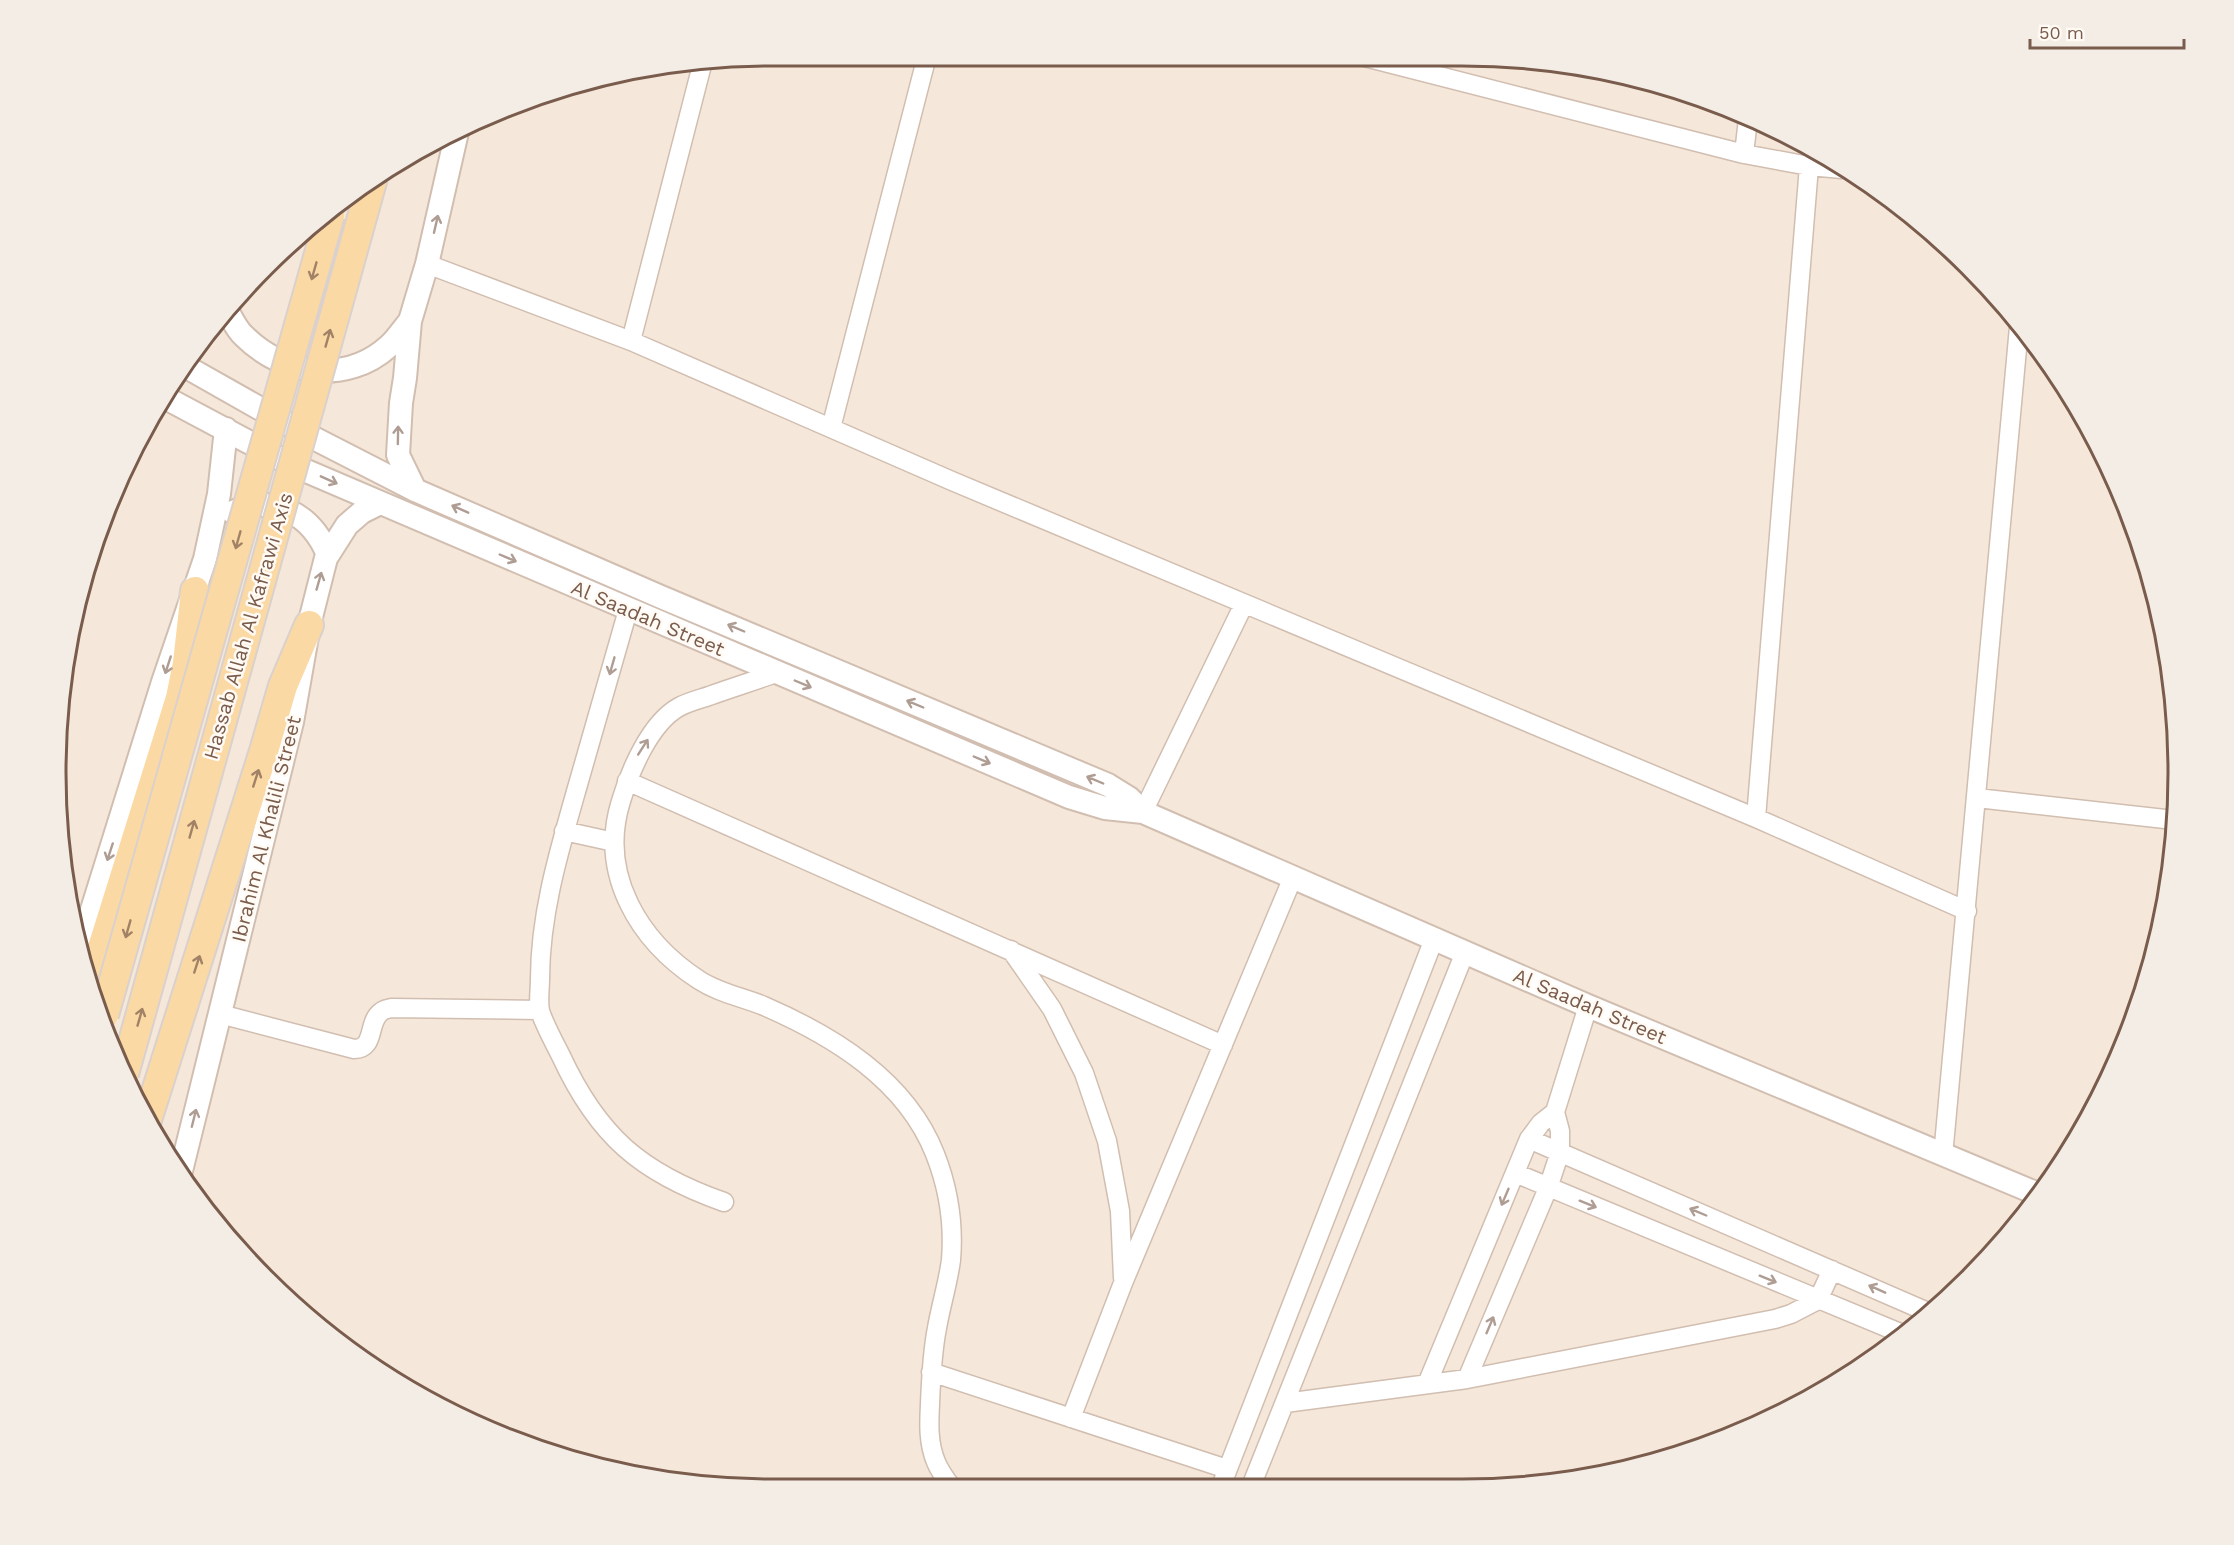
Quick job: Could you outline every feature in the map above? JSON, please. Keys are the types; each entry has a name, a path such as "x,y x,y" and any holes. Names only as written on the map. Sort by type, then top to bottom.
{"main road":[{"name":"Hassab Allah Al Kafrawi Axis","path":"128,1060 369,193"},
{"name":"Hassab Allah Al Kafrawi Axis","path":"106,1008 327,224"},
{"path":"95,971 175,716 187,663 195,591"},
{"path":"151,1107 283,686 309,625"}],"street":[{"path":"831,428 924,66"},
{"path":"1400,66 1744,154 1826,168"},
{"path":"631,341 701,70"},
{"path":"1744,154 1747,127"},
{"path":"415,490 398,456 398,429 410,321 427,264 455,142"},
{"path":"1756,818 1809,166"},
{"path":"427,264 631,341 1244,604 1756,818 1967,912"},
{"path":"232,318 242,334 266,356 296,369 329,371 361,364 389,347 410,321"},
{"path":"1943,1156 2018,337"},
{"name":"Al Saadah Street","path":"192,370 298,430 415,490 661,597 1108,785 1129,798 1143,812"},
{"name":"Al Saadah Street","path":"172,400 290,464 776,673 1069,797 1105,808 1143,812 1588,1006 2031,1191"},
{"path":"85,932 162,681 195,591 219,494 226,429"},
{"name":"Ibrahim Al Khalili Street","path":"183,1162 292,722 316,592 328,555 347,525 362,512 380,503"},
{"path":"212,526 236,510 250,506 278,507 298,515 315,529 328,555"},
{"path":"1143,812 1244,604"},
{"path":"628,610 564,831 543,920 540,1010 577,1091 605,1129 625,1150 656,1172 690,1190 724,1202"},
{"path":"776,673 678,707 656,728 627,781 616,816 614,842 616,871 624,893 648,934 664,952 701,981 722,992 761,1005 798,1022 842,1048 888,1083 906,1104 921,1127 934,1152 949,1204 951,1259 931,1372 929,1429 935,1461 946,1479"},
{"path":"627,781 1223,1045"},
{"path":"1977,798 2166,819"},
{"path":"564,831 614,842"},
{"path":"1071,1418 1123,1283 1293,877"},
{"path":"1224,1479 1434,939"},
{"path":"1011,950 1052,1009 1088,1085 1107,1141 1120,1211 1123,1283"},
{"path":"1254,1479 1465,952"},
{"path":"1467,1379 1548,1188 1560,1152 1560,1131 1555,1112 1588,1006"},
{"path":"220,1014 361,1049 367,1045 374,1021 381,1012 391,1008 540,1010"},
{"path":"1427,1384 1529,1139 1541,1123 1555,1112"},
{"path":"1529,1139 1921,1309"},
{"path":"1515,1173 1895,1331"},
{"path":"1285,1403 1467,1379 1775,1319 1791,1314 1818,1300 1832,1269"},
{"path":"931,1372 1227,1469"}],"shaded area":[{"path":"772,66 1462,66 1554,72 1644,90 1689,103 1774,139 1854,185 1892,212 1961,273 2022,342 2049,380 2095,460 2114,502 2131,545 2154,635 2162,680 2168,772 2162,865 2154,910 2131,1000 2114,1043 2095,1085 2049,1165 2022,1203 1961,1272 1892,1333 1854,1360 1774,1406 1689,1442 1644,1455 1554,1473 1462,1479 772,1479 680,1473 635,1465 545,1442 502,1425 460,1406 380,1360 342,1333 273,1272 212,1203 161,1126 120,1043 103,1000 90,955 72,865 66,772 72,680 90,590 103,545 139,460 161,419 212,342 273,273 342,212 419,161 460,139 545,103 635,80 680,72"}]}
